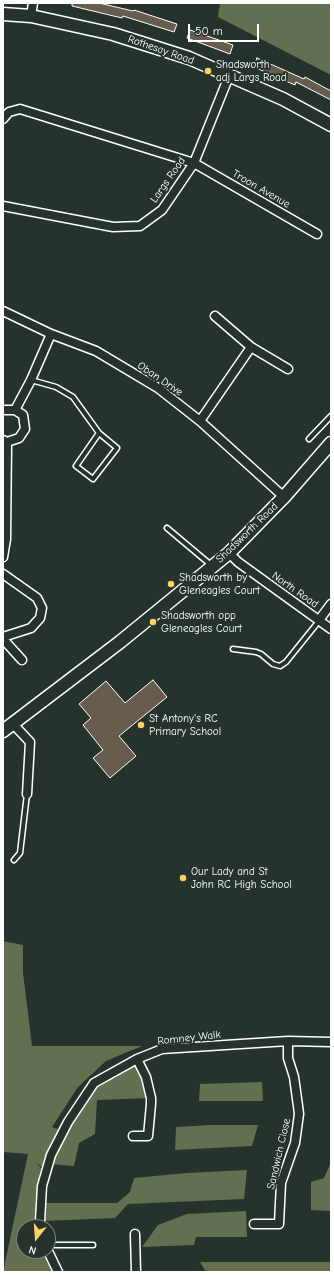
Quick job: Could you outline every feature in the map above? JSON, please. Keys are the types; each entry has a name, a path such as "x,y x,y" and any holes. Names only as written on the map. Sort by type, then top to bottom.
{"main road":[{"name":"Rothesay Road","path":"3,14 31,16 114,34 189,58 283,99 331,125"},
{"name":"Shadsworth Road","path":"3,732 120,642 230,553 284,496 331,443"}],"street":[{"path":"31,16 33,3"},
{"name":"Largs Road","path":"3,206 113,227 140,226 162,210 194,163 229,76"},
{"path":"3,119 9,112 20,109 194,163"},
{"name":"Troon Avenue","path":"194,163 317,234"},
{"name":"Oban Drive","path":"3,311 51,334 96,351 158,388 200,421 284,496"},
{"path":"214,316 251,347 288,369"},
{"path":"15,410 31,380 51,334"},
{"path":"200,421 251,347"},
{"path":"3,410 15,410 23,415 25,429 19,438 5,441 6,539 3,557"},
{"name":"North Road","path":"230,553 238,562 331,628"},
{"path":"3,574 37,598 42,608 40,618 31,628 3,638 22,660"},
{"path":"319,620 331,604"},
{"path":"13,724 30,742 27,794"},
{"name":"Romney Walk","path":"40,1219 42,1186 51,1155 68,1122 94,1083 137,1059 162,1049 288,1042 331,1042"},
{"name":"Sandwich Close","path":"254,1224 279,1224 281,1183 294,1143 299,1114 294,1076 288,1058 288,1042"},
{"path":"133,1136 148,1136 151,1104 146,1077 137,1059"},
{"path":"135,1234 136,1272"},
{"path":"52,1259 58,1272"}],"lane":[{"path":"31,380 56,387 73,397 99,433 117,448 93,479 76,466 99,433"},
{"path":"309,439 331,416"},
{"path":"166,528 213,566"},
{"path":"233,649 256,652 261,654 273,664 280,666 286,662 319,620"},
{"path":"14,860 20,853 27,794"},
{"path":"56,1245 93,1245"}],"green space":[{"path":"220,3 331,3 331,75 218,17"},
{"path":"3,941 23,945 23,973 32,1046 142,1046 106,1061 78,1087 52,1127 60,1130 94,1083 137,1059 151,1098 97,1100 95,1134 79,1143 74,1166 49,1164 46,1171 36,1162 41,1168 35,1203 117,1203 130,1192 134,1178 187,1173 247,1170 244,1199 128,1204 115,1218 56,1220 56,1219 16,1219 16,1259 52,1259 58,1272 3,1272 28,1154 3,1152"},
{"path":"262,1082 263,1101 199,1101 200,1084"},
{"path":"258,1125 252,1146 175,1150 176,1127"},
{"path":"331,1162 331,1211 311,1210 311,1182 324,1178"},
{"path":"246,1211 247,1237 196,1237 194,1245 142,1247 158,1225 187,1214"},
{"path":"200,1262 331,1262 331,1272 206,1272"}],"building":[{"path":"72,3 99,3 134,10 177,24 174,32 123,16 122,18 72,6"},
{"path":"190,30 233,45 230,54 187,38"},
{"path":"257,58 304,79 305,77 331,91 331,100 296,82 295,85 254,67"},
{"path":"153,680 167,697 119,736 136,756 110,778 93,758 103,750 83,725 91,718 79,704 106,681 125,703"}],"place":[{"name":"Shadsworth adj Largs Road","path":"208,71"},
{"name":"Shadsworth by Gleneagles Court","path":"171,584"},
{"name":"Shadsworth opp Gleneagles Court","path":"153,622"},
{"name":"St Antony's RC Primary School","path":"141,725"},
{"name":"Our Lady and St John RC High School","path":"183,878"}]}
